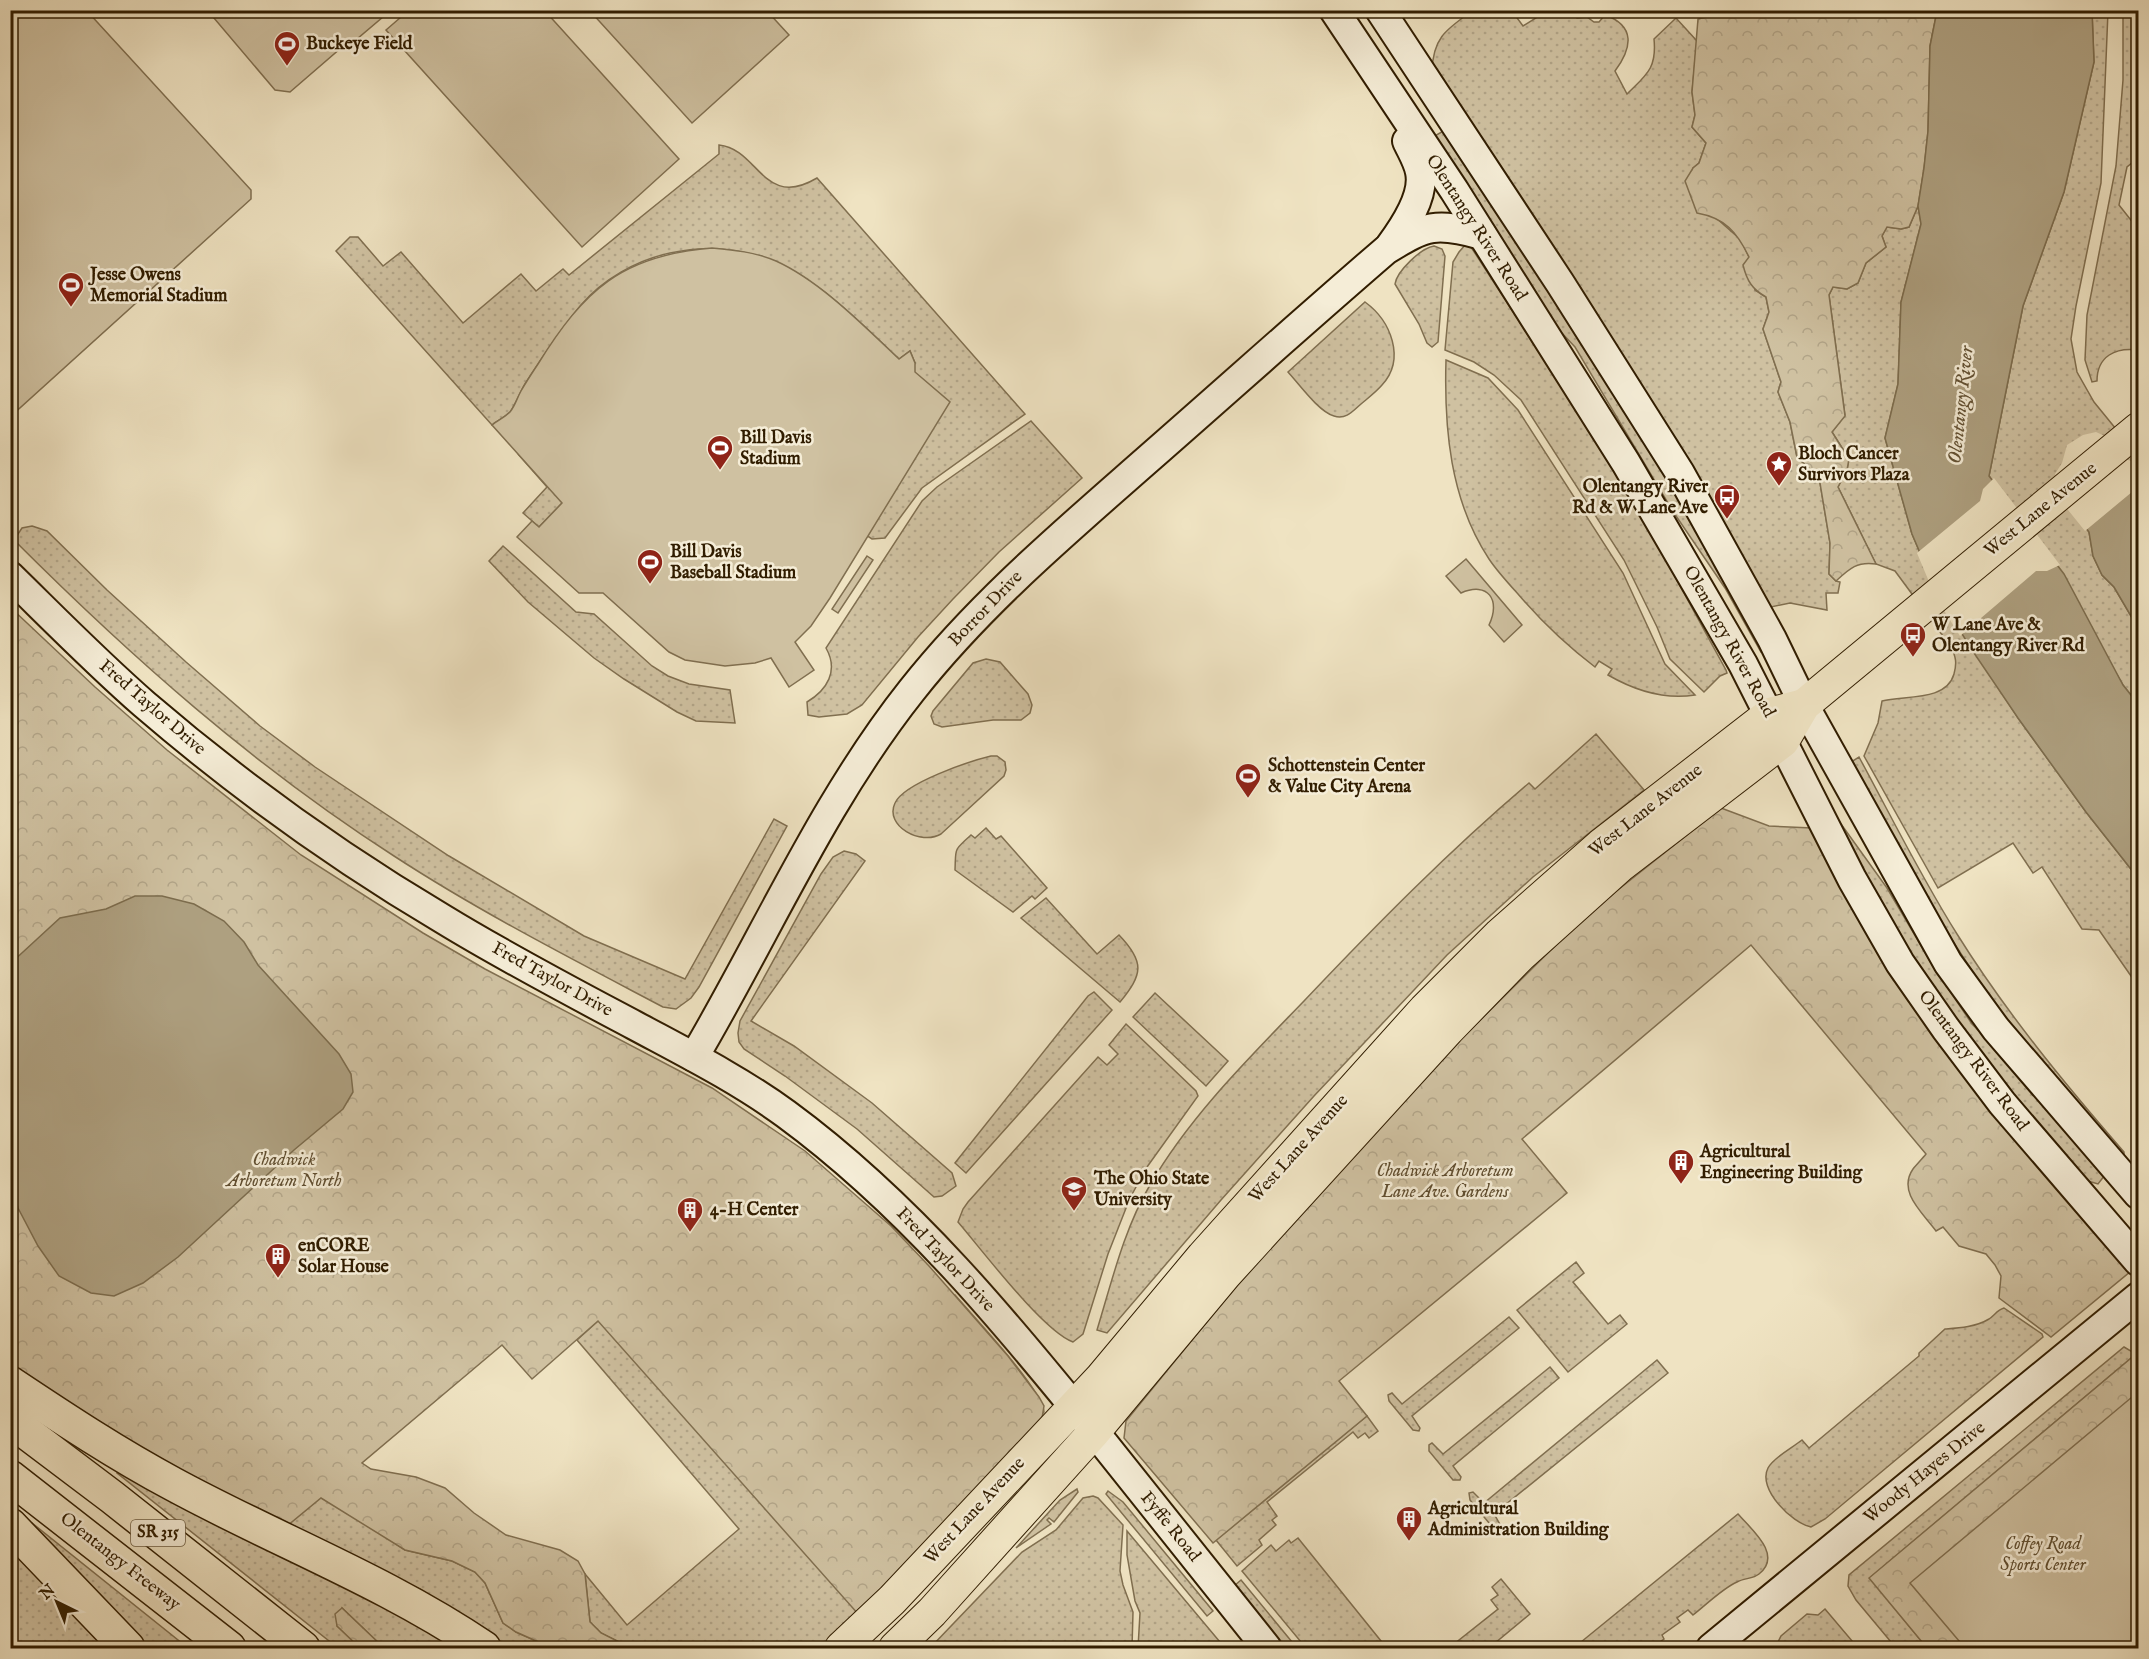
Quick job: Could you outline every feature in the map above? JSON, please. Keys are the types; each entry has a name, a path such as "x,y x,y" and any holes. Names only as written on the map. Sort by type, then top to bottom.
{"highway":[{"path":"10,1383 89,1436 173,1484 270,1534 333,1562 397,1596 484,1648"},
{"name":"SR 315","path":"10,1420 112,1497 303,1648"},
{"name":"Olentangy Freeway","path":"10,1477 229,1648"},
{"path":"10,1525 128,1648"}],"main road":[{"name":"West Lane Avenue","path":"896,1648 932,1612 1094,1432 1225,1275 1440,1038 1521,955 1804,705 2139,429"},
{"name":"West Lane Avenue","path":"841,1648 892,1600 1073,1405 1101,1378 1203,1256 1409,1027 1483,951 1601,845 1777,728"}],"street":[{"name":"Olentangy River Road","path":"1334,10 1482,235 1626,463 1731,643 1777,728 1852,879 1907,972 1946,1029 2002,1103 2139,1261"},
{"name":"Olentangy River Road","path":"1380,10 1560,283 1680,473 1772,639 1804,705 1948,963 1996,1029 2139,1194"},
{"path":"1385,89 1420,172 1418,197 1406,224 1386,250"},
{"path":"1386,250 1414,232 1435,226 1454,227 1482,235"},
{"name":"Borror Drive","path":"693,1057 855,770 911,691 945,651 1008,584 1386,250"},
{"name":"Fred Taylor Drive","path":"10,576 85,651 143,704 265,802 361,869 444,920 693,1057 784,1112 825,1144 925,1235 1073,1405"},
{"name":"Woody Hayes Drive","path":"1711,1648 2131,1304"},
{"name":"Fyffe Road","path":"1073,1405 1267,1648"}],"green space":[{"name":"Jesse Owens Memorial Stadium","path":"11,10 87,11 251,190 251,199 11,416"},
{"path":"1733,10 1820,10 1837,14 1860,11 1937,11 1930,46 1928,131 1918,206 1909,227 1901,229 1887,227 1882,236 1886,247 1866,263 1858,283 1847,289 1833,287 1829,295 1845,416 1832,432 1849,459 1847,470 1838,487 1876,564 1869,563 1854,567 1836,581 1829,574 1830,543 1820,483 1814,473 1797,457 1790,422 1778,392 1781,382 1763,329 1769,312 1766,297 1757,291 1748,280 1743,265 1749,257 1740,240 1723,223 1697,213 1685,181 1699,163 1706,143 1692,127 1695,115 1692,92 1698,19"},
{"name":"Buckeye Field","path":"208,11 390,11 351,44 348,42 290,92 275,90"},
{"path":"408,11 545,11 679,159 582,247 386,30"},
{"path":"590,11 767,11 789,35 692,123"},
{"path":"1472,11 1512,11 1523,26 1547,11 1575,11 1577,18 1587,17 1594,22 1599,22 1605,15 1615,20 1622,25 1628,38 1625,54 1615,71 1627,94 1645,76 1652,65 1654,39 1676,18 1697,41 1692,92 1695,115 1692,127 1706,143 1699,163 1693,168 1714,216 1741,240 1749,257 1755,290 1766,297 1769,312 1763,329 1781,382 1778,392 1790,422 1797,457 1814,473 1820,483 1830,543 1829,574 1840,582 1838,593 1826,593 1827,610 1790,603 1771,607 1746,562 1432,71 1435,50 1443,35"},
{"path":"2092,11 2108,11 2101,183 2071,339 2077,372 2094,402 2138,456 2138,467 2073,510 2089,532 2093,556 2102,575 2114,587 2138,628 2138,704 2123,685 2031,532 1989,476 2023,306 2064,192 2094,62"},
{"path":"2123,11 2138,11 2138,158 2127,167 2119,205 2138,229 2138,350 2122,350 2109,355 2100,365 2097,381 2092,382 2085,360 2087,315 2116,166 2123,80"},
{"path":"1447,129 1605,369 1766,653 1761,652 1725,588 1674,513 1575,347 1542,312 1431,138"},
{"path":"719,145 744,156 773,183 785,187 799,186 817,178 1025,414 922,488 885,538 872,539 849,524 915,363 910,351 899,359 849,312 798,274 770,260 740,251 707,249 670,253 645,260 610,279 581,305 538,363 510,412 492,425 336,251 350,237 358,237 383,266 401,252 463,323 521,274 536,291 563,269 569,275 719,154"},
{"path":"1918,206 1921,224 1901,302 1898,384 1885,438 1912,534 1938,595 2018,718 2086,812 2138,878 2138,986 2099,930 2082,929 2042,867 2033,873 2013,843 1938,888 1864,756 1878,723 1882,701 1934,693 1950,683 1956,667 1951,647 1895,571 1876,564 1838,487 1847,470 1849,459 1832,432 1845,415 1829,295 1833,287 1847,289 1858,283 1866,263 1886,247 1882,236 1887,227 1901,229 1909,227"},
{"path":"1466,244 1471,247 1622,484 1726,670 1727,673 1720,676 1704,692 1670,659 1624,560 1521,400 1494,375 1474,362 1445,350 1453,262"},
{"path":"1434,246 1442,249 1445,256 1438,342 1432,347 1427,343 1419,324 1395,284 1400,273 1410,261"},
{"name":"Bill Davis Stadium","path":"712,248 760,255 776,261 809,280 871,332 899,359 910,351 915,363 915,372 950,402 830,598 811,626 795,642 814,670 789,687 771,658 755,663 725,666 685,660 669,652 603,593 579,593 517,537 532,521 539,527 562,503 492,425 512,410 521,391 555,338 572,316 608,281 630,268 653,259"},
{"path":"1365,302 1382,319 1388,330 1394,352 1393,364 1389,375 1375,393 1349,414 1342,417 1334,416 1322,409 1288,372"},
{"path":"1446,360 1488,378 1518,410 1623,573 1665,664 1695,695 1672,696 1650,692 1608,675 1612,669 1599,661 1595,667 1545,623 1492,563 1466,513 1452,463 1446,411"},
{"path":"1031,421 1082,478 999,552 953,599 918,637 862,705 847,714 819,717 808,715 807,702 825,686 831,672 830,656 826,648 922,501 937,487"},
{"path":"518,454 564,501 539,527 523,513 547,487"},
{"path":"32,526 47,531 186,662 260,726 315,767 449,856 584,936 685,979 774,819 787,826 699,987 691,998 676,1009 663,1007 527,935 460,896 394,856 292,785 195,708 149,668 14,540 22,528"},
{"path":"503,546 576,612 594,614 652,666 668,676 689,684 730,690 735,723 696,721 677,712 594,658 528,602 489,561"},
{"path":"867,556 873,560 838,613 832,609"},
{"path":"1466,559 1522,625 1504,642 1489,625 1493,608 1490,595 1478,589 1461,593 1446,576"},
{"name":"Chadwick Arboretum North","path":"10,607 95,687 167,750 301,855 423,933 485,969 712,1088 805,1151 891,1226 1008,1356 1044,1406 1042,1418 859,1615 598,1321 532,1379 502,1345 362,1463 371,1469 416,1477 445,1488 474,1513 506,1535 560,1550 578,1561 585,1574 590,1622 601,1633 631,1648 552,1648 516,1632 503,1623 485,1583 475,1572 452,1561 405,1550 321,1498 287,1526 216,1495 28,1378 11,1364"},
{"path":"986,659 1000,662 1028,694 1032,705 1030,713 1021,720 993,720 942,727 934,724 931,716 933,711 973,663"},
{"path":"1596,734 1644,790 1533,877 1447,955 1314,1096 1107,1333 1097,1330 1119,1256 1141,1202 1183,1135 1221,1088 1358,944 1442,862 1529,783 1535,789"},
{"path":"997,756 1005,762 1004,776 941,834 933,837 915,836 899,826 893,811 901,795 938,774"},
{"path":"1859,757 1931,891 1975,963 2036,1046 2124,1152 2124,1157 2022,1038 1952,940 1851,762"},
{"path":"1818,792 1887,888 1933,966 1972,1024 2007,1058 2105,1175 2098,1184 2088,1181 2038,1129 1919,972"},
{"name":"Chadwick Arboretum Lane Ave. Gardens","path":"1721,808 1769,826 1812,828 2131,1271 2051,1337 1999,1298 2001,1276 1986,1254 1959,1246 1943,1227 1936,1231 1914,1202 1908,1186 1909,1178 1913,1169 1926,1154 1751,945 1522,1139 1567,1193 1339,1381 1367,1416 1213,1543 1124,1438 1126,1421 1245,1275 1450,1050 1573,928"},
{"path":"986,828 996,839 1001,836 1047,888 1035,899 1032,896 1013,912 955,870 958,847 971,835 975,838"},
{"path":"844,851 856,854 865,861 751,1021 794,1046 872,1103 952,1173 956,1186 942,1196 934,1197 857,1129 744,1049 739,1042 740,1021 821,874 833,857"},
{"path":"1046,898 1097,954 1119,935 1127,944 1137,961 1138,968 1133,984 1120,1002 1021,918"},
{"path":"1094,992 1112,1010 966,1173 955,1163 1088,996"},
{"path":"1155,993 1228,1061 1206,1086 1133,1017"},
{"path":"1126,1024 1196,1091 1198,1096 1147,1167 1130,1198 1108,1254 1083,1334 1073,1342 1060,1335 1030,1307 958,1222 968,1202 1098,1057 1107,1065 1118,1054 1109,1045"},
{"path":"1576,1262 1584,1273 1573,1282 1608,1324 1620,1315 1627,1324 1568,1372 1517,1310"},
{"path":"955,1295 1020,1371 1041,1401 1044,1412 859,1615 824,1648 631,1648 601,1633 590,1622 585,1574 627,1625 739,1529 577,1340 609,1311"},
{"path":"2004,1308 2042,1334 2043,1337 1825,1519 1811,1527 1795,1519 1778,1504 1767,1486 1766,1476 1774,1460 1802,1440 1809,1448 1919,1356 1919,1353 1945,1329 1979,1324"},
{"path":"1509,1317 1519,1328 1412,1416 1420,1428 1419,1431 1413,1430 1389,1401 1388,1395 1392,1393 1402,1404"},
{"path":"10,1338 224,1440 365,1523 405,1550 452,1561 475,1572 485,1583 503,1623 516,1632 552,1648 510,1648 420,1589 350,1559 11,1364"},
{"path":"2124,1347 2136,1354 1870,1578 1927,1648 1896,1648 1856,1600 1848,1586 1849,1575"},
{"name":"Coffey Road Sports Center","path":"2138,1354 2138,1648 1927,1648 1869,1578"},
{"path":"1657,1360 1668,1373 1494,1514 1501,1526 1500,1529 1494,1529 1470,1500 1469,1493 1473,1492 1484,1503"},
{"path":"1550,1367 1559,1378 1453,1466 1461,1477 1460,1480 1453,1480 1429,1451 1429,1445 1432,1443 1443,1454"},
{"name":"Coffey Road Sports Center","path":"2138,1392 2138,1648 1965,1648 1910,1583"},
{"path":"1367,1416 1378,1431 1369,1438 1365,1433 1358,1438 1353,1432 1267,1502 1277,1516 1272,1520 1276,1525 1259,1540 1262,1545 1237,1566 1216,1540"},
{"path":"121,1466 468,1648 384,1648 342,1608 337,1626 360,1648 338,1648 117,1473"},
{"path":"1077,1489 1078,1492 1054,1522 1049,1518 1047,1520 1051,1524 1016,1548 1060,1500"},
{"path":"1108,1491 1123,1502 1213,1611 1207,1616 1106,1494"},
{"path":"1093,1496 1098,1498 1123,1525 1120,1571 1133,1612 1132,1648 930,1648 1022,1552 1056,1530 1083,1498"},
{"path":"1738,1514 1757,1535 1767,1551 1766,1567 1759,1574 1720,1592 1693,1615 1688,1610 1677,1618 1680,1622 1662,1635 1664,1639 1651,1648 1586,1648 1581,1642"},
{"path":"32,1523 188,1648 142,1648 26,1529"},
{"path":"1127,1531 1225,1648 1138,1648 1140,1613 1135,1601 1127,1555"},
{"path":"1298,1538 1381,1641 1376,1645 1378,1648 1306,1648 1242,1571 1271,1545 1276,1551 1289,1540 1291,1543"},
{"path":"10,1544 111,1648 11,1648"},
{"path":"1501,1579 1530,1614 1489,1648 1449,1648 1498,1609 1491,1600 1498,1595 1492,1587"},
{"path":"1241,1580 1297,1648 1285,1648 1234,1586"},
{"path":"342,1608 384,1648 360,1648 337,1626 335,1614"},
{"path":"1825,1609 1858,1648 1775,1648 1781,1636 1807,1614 1818,1615"}],"water":[{"name":"Olentangy River","path":"1937,11 2092,11 2094,62 2064,192 2023,306 1989,476 2064,574 2123,685 2138,704 2138,878 2086,812 2018,718 1938,595 1912,534 1885,438 1898,384 1901,302 1921,224 1918,206 1928,131 1930,46"},
{"path":"2120,460 2138,467 2138,628 2114,587 2102,575 2093,556 2089,532 2073,510"},
{"path":"135,896 162,896 194,904 224,921 244,942 258,965 339,1054 351,1074 353,1092 343,1109 294,1150 178,1257 143,1283 114,1296 91,1293 59,1276 38,1246 18,1208 13,1189 11,1166 13,1107 10,1084 11,963 60,918 106,909"}],"pier":[{"path":"2096,432 2107,437 2121,457 2138,464 2138,487 2085,531 2064,505 2055,474 2062,463 2067,445 2083,435"},
{"path":"1994,478 2060,565 2047,571 2036,571 1960,636 1935,596 1917,553 1980,501 1983,489"}],"place":[{"name":"Buckeye Field","path":"287,67"},
{"name":"Jesse Owens Memorial Stadium","path":"71,308"},
{"name":"Bill Davis Stadium","path":"720,471"},
{"name":"Bloch Cancer Survivors Plaza","path":"1779,487"},
{"name":"Olentangy River Rd & W Lane Ave","path":"1727,520"},
{"name":"Bill Davis Baseball Stadium","path":"650,585"},
{"name":"W Lane Ave & Olentangy River Rd","path":"1913,658"},
{"name":"Schottenstein Center & Value City Arena","path":"1248,799"},
{"name":"Agricultural Engineering Building","path":"1681,1185"},
{"name":"The Ohio State University","path":"1074,1212"},
{"name":"4-H Center","path":"690,1233"},
{"name":"enCORE Solar House","path":"278,1279"},
{"name":"Agricultural Administration Building","path":"1409,1542"}]}
